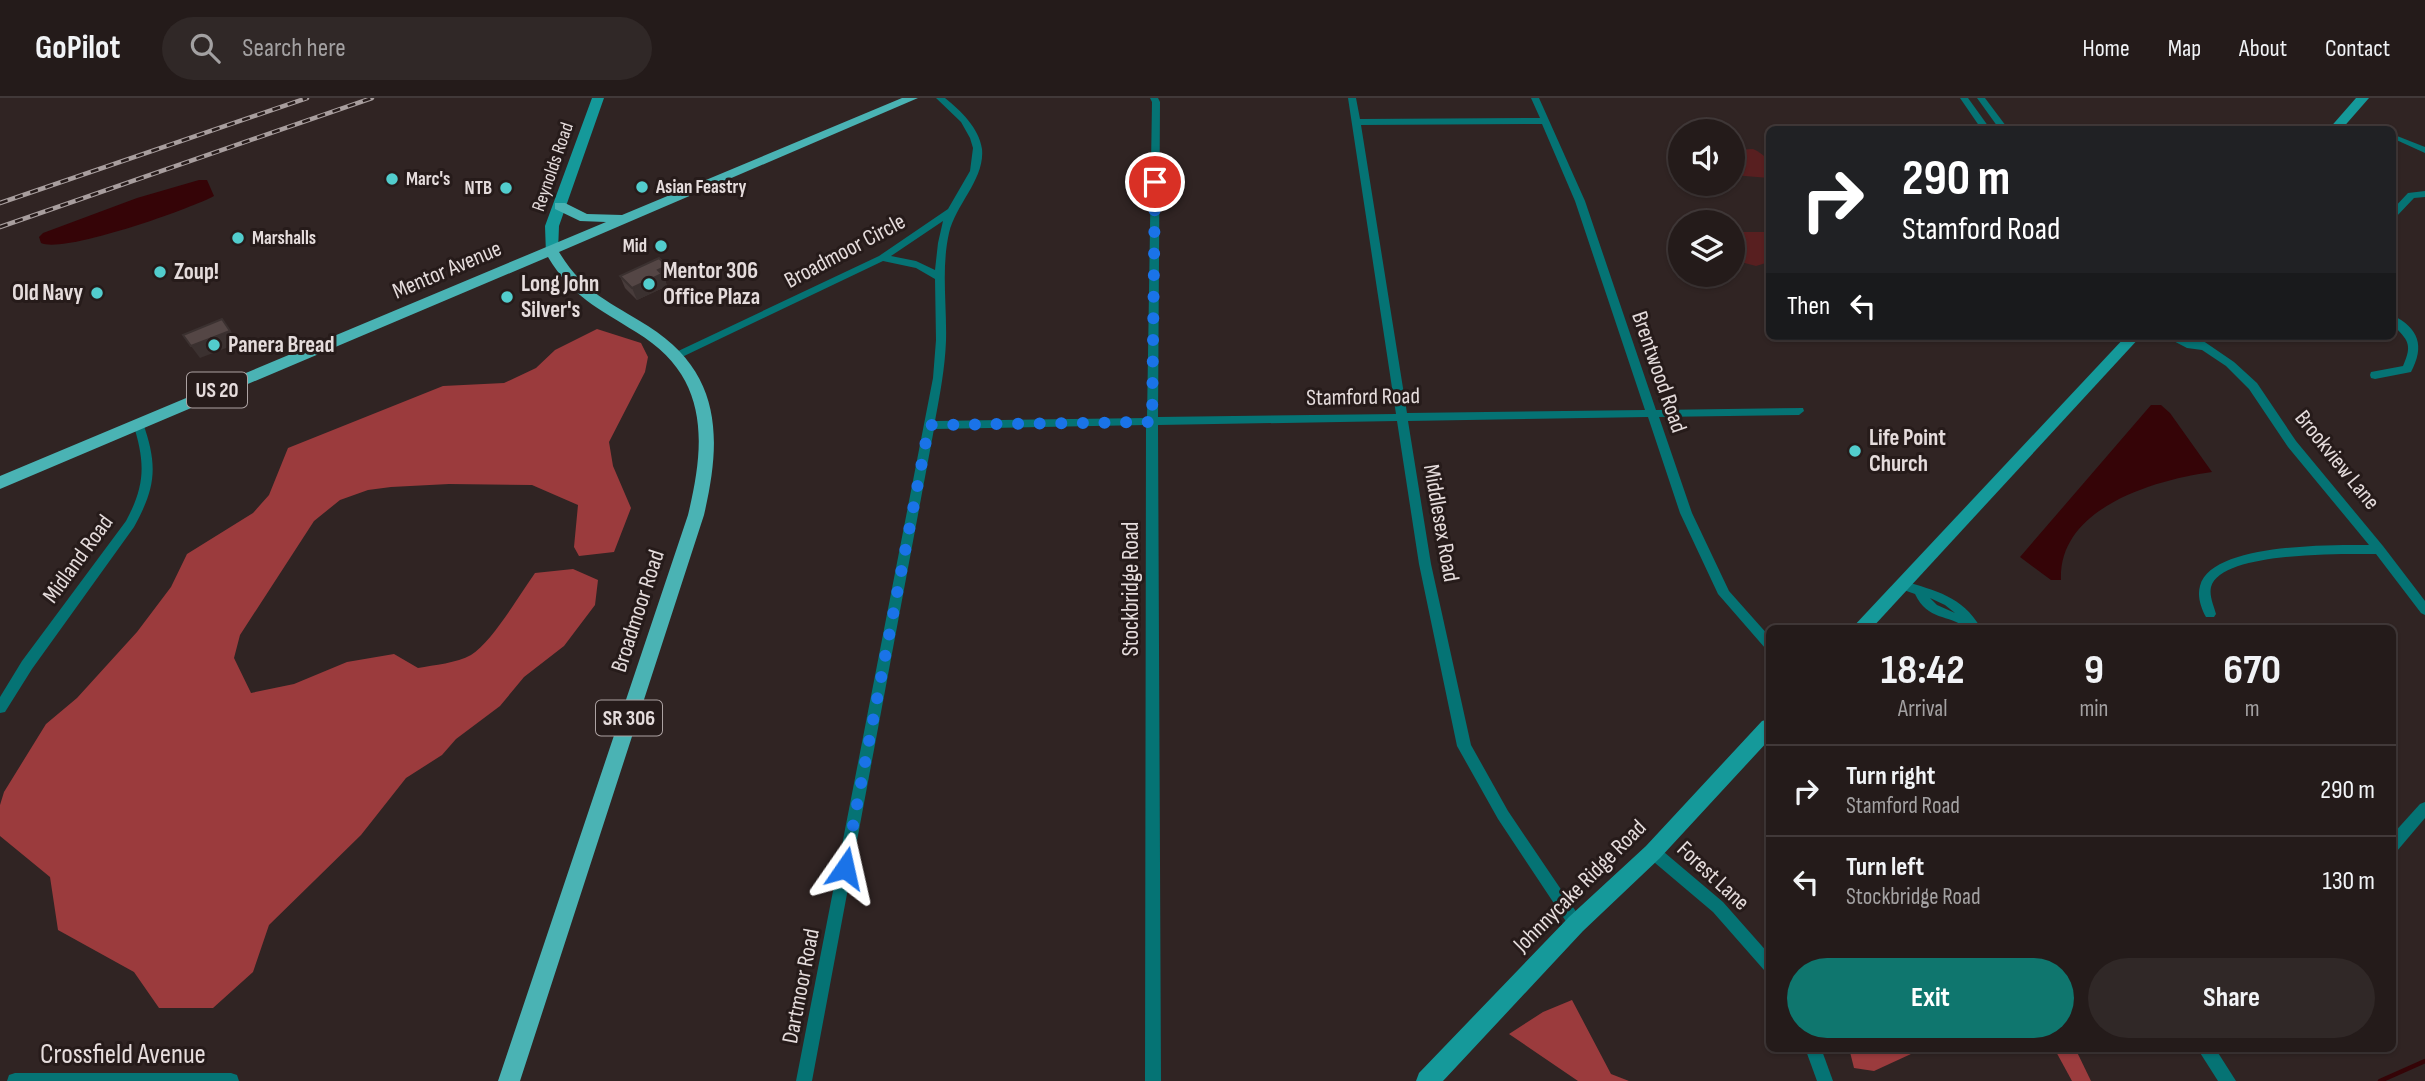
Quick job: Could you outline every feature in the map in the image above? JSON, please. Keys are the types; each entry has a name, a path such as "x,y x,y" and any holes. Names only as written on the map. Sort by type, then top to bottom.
{"main road":[{"name":"Reynolds Road","path":"551,251 550,234 598,98"},
{"name":"Mentor Avenue","path":"0,483 912,98"},
{"path":"2338,126 2363,98"},
{"path":"560,206 571,214 585,218 631,217"},
{"name":"Broadmoor Road","path":"509,1081 706,478 707,418 695,382 678,355 641,329 589,299 559,265 551,251"},
{"path":"1864,625 2130,340"},
{"name":"Johnnycake Ridge Road","path":"1427,1081 1576,924 1653,852 1766,730"}],"street":[{"name":"Dartmoor Road","path":"804,1081 938,379 940,257 952,211 975,169 976,140 973,131 963,118 940,98"},
{"name":"Stockbridge Road","path":"1153,1081 1154,98"},
{"name":"Middlesex Road","path":"1352,98 1426,564 1464,746 1503,815 1576,924"},
{"name":"Brentwood Road","path":"1535,98 1580,201 1686,513 1724,594 1766,641"},
{"path":"1964,98 1984,126"},
{"path":"1981,98 2002,126"},
{"path":"1356,122 1544,121"},
{"path":"2396,137 2425,150"},
{"path":"2396,212 2411,195 2425,194"},
{"name":"Broadmoor Circle","path":"678,355 882,258 952,211"},
{"path":"882,258 912,261 928,268 940,278"},
{"path":"2375,375 2407,369 2417,349 2416,342 2396,322"},
{"name":"Brookview Lane","path":"2177,340 2190,346 2205,348"},
{"name":"Brookview Lane","path":"2194,340 2230,364 2253,386 2291,444 2379,549 2425,610"},
{"name":"Stamford Road","path":"929,425 1799,411"},
{"name":"Midland Road","path":"0,708 27,665 141,505 150,468 148,452 138,424"},
{"path":"2210,614 2205,593 2206,584 2210,578 2238,562 2288,552 2379,549"},
{"path":"1902,585 1920,592 1923,600 1948,616 1971,625"},
{"path":"2396,841 2425,808"},
{"name":"Forest Lane","path":"1653,852 1718,907 1766,962"},
{"path":"1814,1052 1825,1081"},
{"path":"2208,1052 2228,1081"},
{"name":"Crossfield Avenue","path":"15,1081 223,1080"}],"shaded area":[{"path":"1745,149 1753,149 1766,159 1766,178 1745,176"},
{"path":"207,180 214,196 155,219 99,236 54,245 41,243 39,237 43,233 137,198"},
{"path":"1745,232 1766,232 1766,263 1756,266 1745,263"},
{"path":"597,329 641,343 648,357 645,372 609,442 613,466 631,508 614,552 579,556 574,547 578,505 532,485 449,484 368,490 340,500 314,521 240,635 234,658 251,693 294,684 347,662 394,654 418,668 459,660 471,655 488,640 535,573 573,569 598,580 595,605 564,646 524,677 500,706 456,739 442,755 406,778 361,835 269,925 253,972 213,1008 159,1008 134,972 58,930 50,877 0,836 0,805 4,792 46,724 77,698 137,632 171,587 187,554 253,513 269,495 288,448 443,386 504,383 536,368 555,350"},
{"path":"2151,405 2161,405 2170,413 2212,472 2164,482 2138,491 2092,516 2075,534 2064,555 2061,580 2051,580 2020,557"},
{"path":"1572,1000 1611,1074 1629,1081 1578,1081 1509,1034 1543,1012"},
{"path":"1850,1052 1915,1052 1874,1071 1854,1068"},
{"path":"2056,1052 2077,1052 2091,1081 2072,1081"}],"building":[{"path":"659,258 667,266 658,270 662,274 632,288 620,276"},
{"path":"222,319 230,331 191,346 183,335"}],"waterway":[{"path":"2380,1081 2425,1061"}],"railway":[{"path":"0,203 307,98"},
{"path":"0,227 372,98"}],"place":[{"name":"Marc's","path":"392,179"},
{"name":"Asian Feastry","path":"642,187"},
{"name":"NTB","path":"506,188"},
{"name":"Marshalls","path":"238,238"},
{"name":"Mid","path":"661,246"},
{"name":"Zoup!","path":"160,272"},
{"name":"Mentor 306 Office Plaza","path":"649,284"},
{"name":"Old Navy","path":"97,293"},
{"name":"Long John Silver's","path":"507,297"},
{"name":"Panera Bread","path":"214,345"},
{"name":"Life Point Church","path":"1855,451"}],"route":[{"path":"845,868 929,425 1152,422 1155,182"}]}
